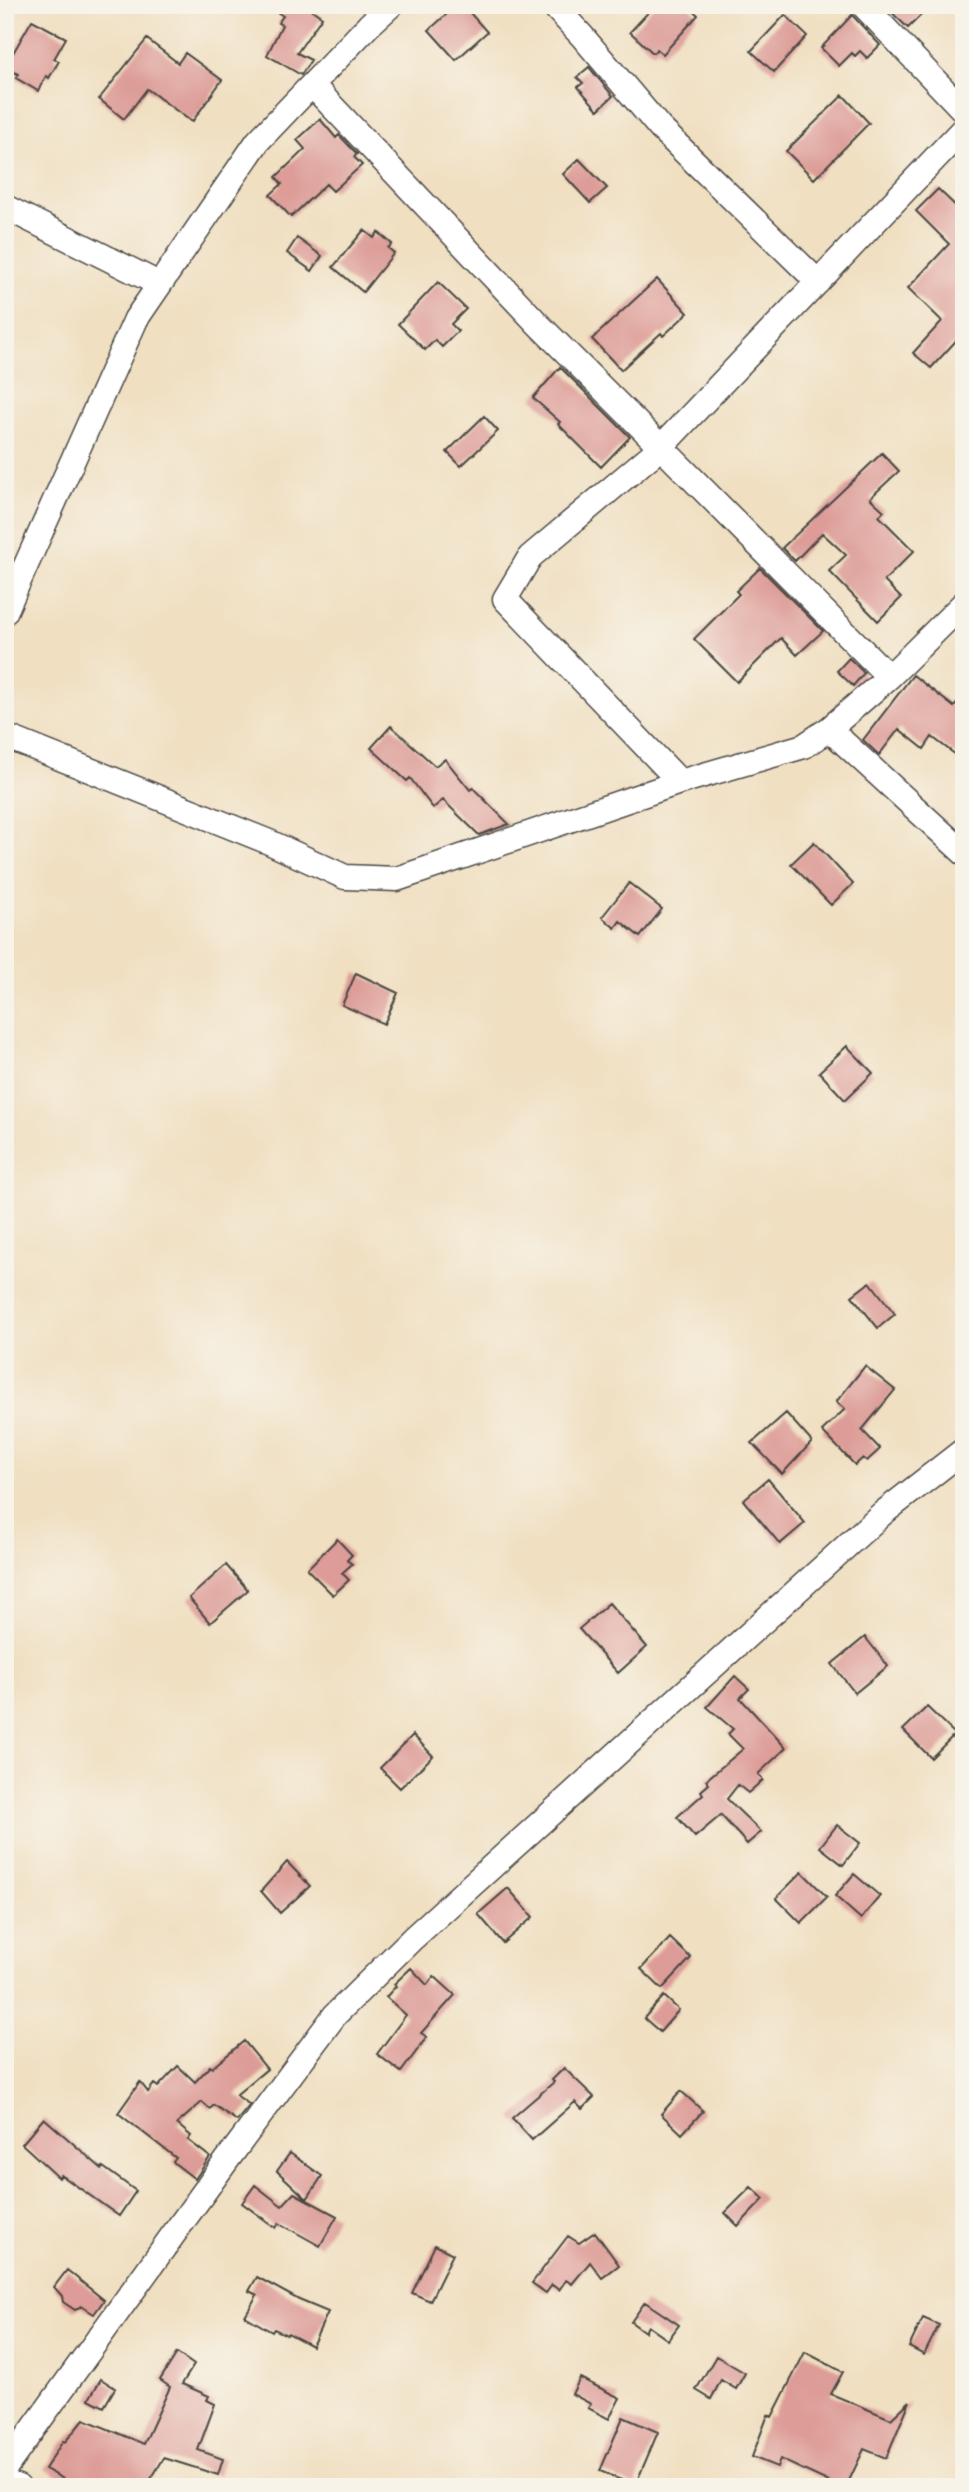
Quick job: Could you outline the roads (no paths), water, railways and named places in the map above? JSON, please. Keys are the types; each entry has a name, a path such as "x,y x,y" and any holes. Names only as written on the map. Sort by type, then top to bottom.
{"street":[{"path":"5,612 136,318 258,141 391,5"},
{"path":"553,5 660,128 818,282"},
{"path":"863,5 964,111"},
{"path":"312,85 538,324 889,677"},
{"path":"680,782 505,599 530,557 661,447 964,128"},
{"path":"5,207 159,284"},
{"path":"5,736 270,842 345,877 397,879 680,782 804,746 829,729 889,677 964,603"},
{"path":"829,729 964,853"},
{"path":"5,2468 335,2015 413,1938 873,1522 964,1450"},
{"path":"5,2482 18,2487"}]}
